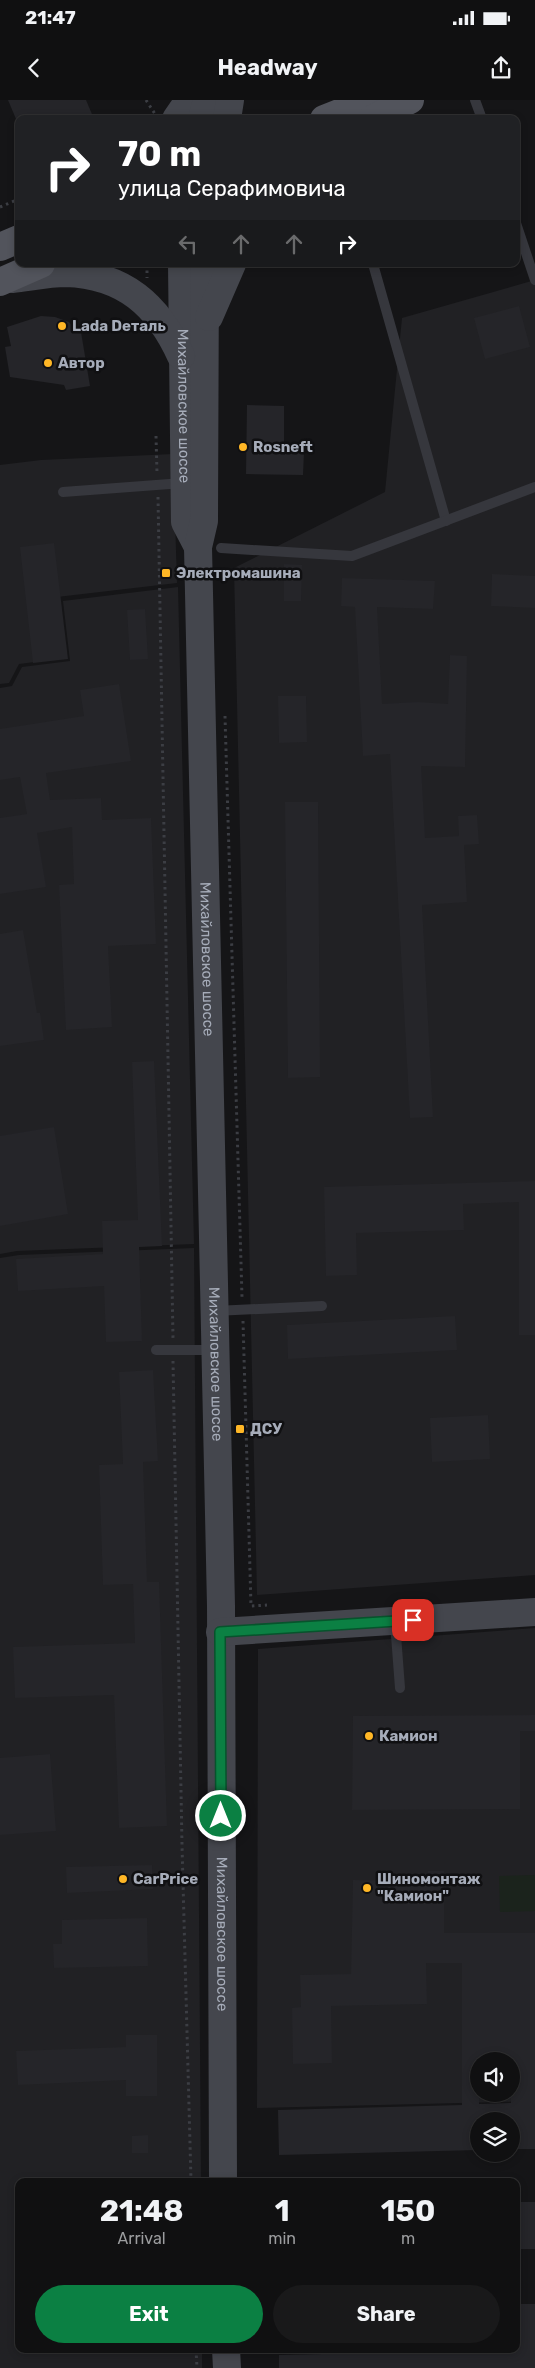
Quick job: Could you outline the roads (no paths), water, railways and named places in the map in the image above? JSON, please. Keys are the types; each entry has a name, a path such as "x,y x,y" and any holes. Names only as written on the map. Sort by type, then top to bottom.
{"main road":[{"path":"171,115 189,100"},
{"path":"203,115 207,100"},
{"path":"228,115 230,100"},
{"path":"334,115 372,100"},
{"path":"380,115 410,100"},
{"path":"4,280 35,267"},
{"name":"Михайловское шоссе","path":"182,267 185,522 209,548"},
{"name":"Михайловское шоссе","path":"205,267 204,521 209,548 214,1311 220,1632 224,2178"},
{"path":"205,328 231,267"},
{"path":"4,280 66,273 100,278 129,291 157,314 170,332 182,360"},
{"path":"220,1632 535,1612"},
{"path":"226,2353 227,2368"}],"lane":[{"path":"475,100 481,115"},
{"path":"520,235 535,280"},
{"path":"374,267 446,521"},
{"path":"63,492 184,482"},
{"path":"209,548 352,556 535,487"},
{"path":"214,1311 322,1306"},
{"path":"156,1350 215,1350"},
{"path":"395,1621 400,1688"}],"place":[{"name":"Lada Dеталь","path":"62,326"},
{"name":"Автор","path":"48,363"},
{"name":"Rosneft","path":"243,447"},
{"name":"Электромашина","path":"166,573"},
{"name":"ДСУ","path":"240,1429"},
{"name":"Камион","path":"369,1736"},
{"name":"CarPrice","path":"123,1879"},
{"name":"Шиномонтаж \"Камион\"","path":"367,1888"}]}
